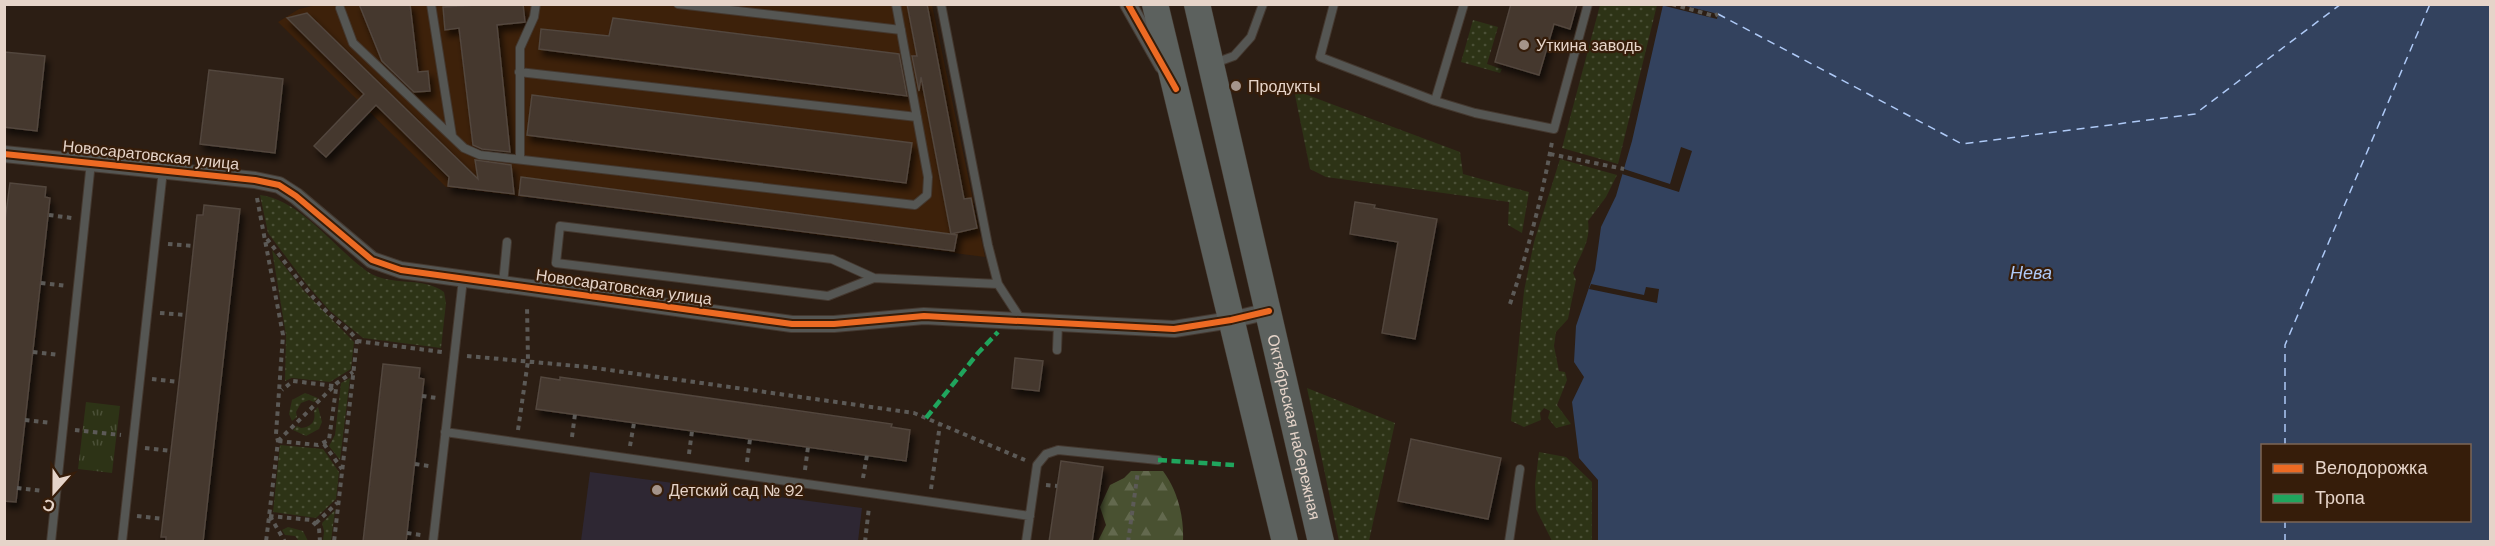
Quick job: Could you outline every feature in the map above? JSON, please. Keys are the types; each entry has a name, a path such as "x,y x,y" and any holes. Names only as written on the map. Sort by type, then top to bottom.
{"main road":[{"path":"1155,4 1285,542"},
{"name":"Октябрьская набережная","path":"1197,4 1321,542"}],"street":[{"path":"1128,4 1176,89"},
{"name":"Новосаратовская улица","path":"4,154 255,180 279,185 296,196 372,260 384,266 792,324 834,324 924,315 1174,329 1269,311"}],"lane":[{"path":"431,4 452,136"},
{"path":"520,159 520,48 534,17 536,4"},
{"path":"678,4 901,30"},
{"path":"340,8 353,43 465,148 480,155 915,205 927,195 928,177 896,4"},
{"path":"941,4 988,245 998,284 1022,321"},
{"path":"1212,64 1233,56 1251,37 1263,4"},
{"path":"1334,4 1320,57 1435,101 1475,113 1554,129 1588,4"},
{"path":"1435,101 1464,4"},
{"path":"519,72 917,117"},
{"path":"51,542 91,162"},
{"path":"122,542 163,170"},
{"path":"874,278 828,296 556,262 560,226 832,259 874,278 998,284"},
{"path":"503,284 507,242"},
{"path":"433,542 463,279"},
{"path":"1057,350 1058,323"},
{"path":"446,432 1029,516"},
{"path":"1026,542 1037,465 1046,454 1058,450 1158,460"},
{"path":"1509,542 1520,469"}],"path":[{"path":"1672,4 1714,16 1718,14"},
{"path":"1510,304 1526,254 1554,129"},
{"path":"1550,154 1624,169"},
{"path":"255,180 260,223 265,236 283,335 281,391 276,434 278,441 266,542"},
{"path":"48,215 85,219"},
{"path":"265,236 306,289 357,341 334,542"},
{"path":"155,242 194,246"},
{"path":"40,283 78,288"},
{"path":"516,442 528,361 526,288"},
{"path":"147,311 186,315"},
{"path":"357,341 454,354 588,367 914,413 1037,465"},
{"path":"33,352 71,357"},
{"path":"278,441 334,386 353,372"},
{"path":"140,378 178,382"},
{"path":"281,391 293,381 334,386"},
{"path":"324,444 331,435 336,389 334,386"},
{"path":"570,450 575,414"},
{"path":"25,420 134,436"},
{"path":"628,458 634,423"},
{"path":"930,501 940,424"},
{"path":"687,467 692,431"},
{"path":"745,475 750,439"},
{"path":"278,441 324,444"},
{"path":"324,444 342,470"},
{"path":"133,446 171,451"},
{"path":"803,483 808,447"},
{"path":"862,492 867,455"},
{"path":"1128,542 1140,458"},
{"path":"17,488 57,493"},
{"path":"865,542 871,493"},
{"path":"316,523 339,502"},
{"path":"125,514 163,519"},
{"path":"269,516 311,520 316,523 321,533 320,542"},
{"path":"269,516 285,542"}],"shaded area":[{"path":"321,4 932,5 985,257 446,187 278,22 299,9"},
{"name":"Детский сад № 92","path":"590,472 862,508 858,541 581,541"}],"green space":[{"path":"1600,5 1657,5 1618,164 1562,148"},
{"path":"1473,20 1498,27 1487,64 1502,69 1500,73 1461,62"},
{"path":"1294,90 1460,152 1463,174 1529,192 1522,233 1508,225 1509,202 1326,177 1310,169"},
{"path":"1560,159 1617,175 1606,197 1588,221 1586,242 1573,273 1576,280 1568,319 1556,332 1554,346 1559,371 1565,372 1567,380 1557,405 1571,424 1556,428 1548,418 1550,411 1544,408 1540,413 1541,420 1524,427 1511,421 1524,291 1534,242"},
{"path":"260,195 275,199 303,215 356,262 377,277 427,284 444,292 446,303 441,348 363,338 330,311 268,233"},
{"path":"272,250 304,291 354,342 351,369 330,382 292,378 285,381 286,335"},
{"path":"350,378 340,460 329,446 335,435 341,383"},
{"path":"1307,388 1395,423 1369,541 1339,541"},
{"path":"305,393 318,398 314,402 309,400 301,403 296,412 297,417 292,421 289,414 292,400"},
{"path":"86,402 120,406 112,473 78,469"},
{"path":"318,407 322,422 319,429 306,436 293,430 297,426 301,428 310,425 314,421 314,411"},
{"path":"280,445 323,449 339,472 336,499 316,518 273,512"},
{"path":"1539,452 1566,457 1592,482 1592,541 1552,541 1536,509 1535,485"},
{"path":"1131,471 1163,471 1173,487 1179,504 1183,541 1098,541 1106,525 1100,507 1110,485 1124,478"},
{"path":"335,510 331,541 323,541 322,523"},
{"path":"288,527 303,531 308,541 299,541 295,536 285,535 282,530"}],"water":[{"name":"Нева","path":"1663,5 2490,5 2490,541 1598,541 1598,480 1579,458 1572,402 1584,377 1574,362 1576,326 1595,270 1601,227 1616,196 1632,141"}],"pier":[{"path":"1661,5 1682,5 1718,14 1717,19"},
{"path":"1681,147 1692,151 1679,192 1622,174 1624,169 1670,184"},
{"path":"1591,284 1644,295 1646,287 1659,289 1657,303 1589,289"}],"building":[{"path":"359,4 410,4 418,72 428,71 430,91 414,92 382,61"},
{"path":"523,4 525,22 497,25 510,152 482,149 473,145 459,28 445,30 443,7"},
{"path":"907,4 927,4 964,199 971,198 977,228 951,234 921,77 919,91 912,56 917,56"},
{"name":"Уткина заводь","path":"1511,4 1577,4 1570,29 1554,24 1539,75 1495,62"},
{"path":"307,13 478,179 475,160 511,165 514,194 448,186 449,177 376,105 326,157 314,146 364,94 287,18"},
{"path":"613,18 899,54 907,96 539,49 541,29 609,36"},
{"path":"4,52 45,56 37,131 4,127"},
{"path":"209,70 283,79 275,153 200,144"},
{"path":"532,95 912,143 906,183 527,135"},
{"path":"521,177 957,235 954,251 519,195"},
{"path":"10,183 46,187 45,197 50,198 16,502 4,501 4,228"},
{"path":"1355,202 1375,205 1374,208 1437,219 1415,339 1382,333 1398,242 1350,234"},
{"path":"204,205 240,209 203,542 166,542 166,537 161,537 197,215 203,215"},
{"path":"1015,358 1043,361 1039,391 1012,388"},
{"path":"383,364 420,368 419,378 424,379 406,542 363,542"},
{"path":"541,377 560,380 560,377 892,424 891,427 910,430 906,461 536,409"},
{"path":"1411,439 1501,458 1488,519 1398,501"},
{"path":"1061,461 1103,467 1092,542 1049,542"}],"ferry route":[{"path":"1718,14 1962,144 2195,114 2341,4"},
{"path":"2285,444 2285,345 2430,4"},
{"path":"2285,522 2285,542"}],"marked path":[{"path":"926,418 978,353 998,332"},
{"path":"1158,460 1234,465"}],"cycle path":[{"path":"1128,4 1176,89"},
{"path":"4,154 255,180 279,185 296,196 372,260 401,270 792,324 834,324 924,316 1174,329 1269,311"}],"place":[{"name":"Уткина заводь","path":"1524,45"},
{"name":"Продукты","path":"1236,86"},
{"name":"Детский сад № 92","path":"657,490"}]}
